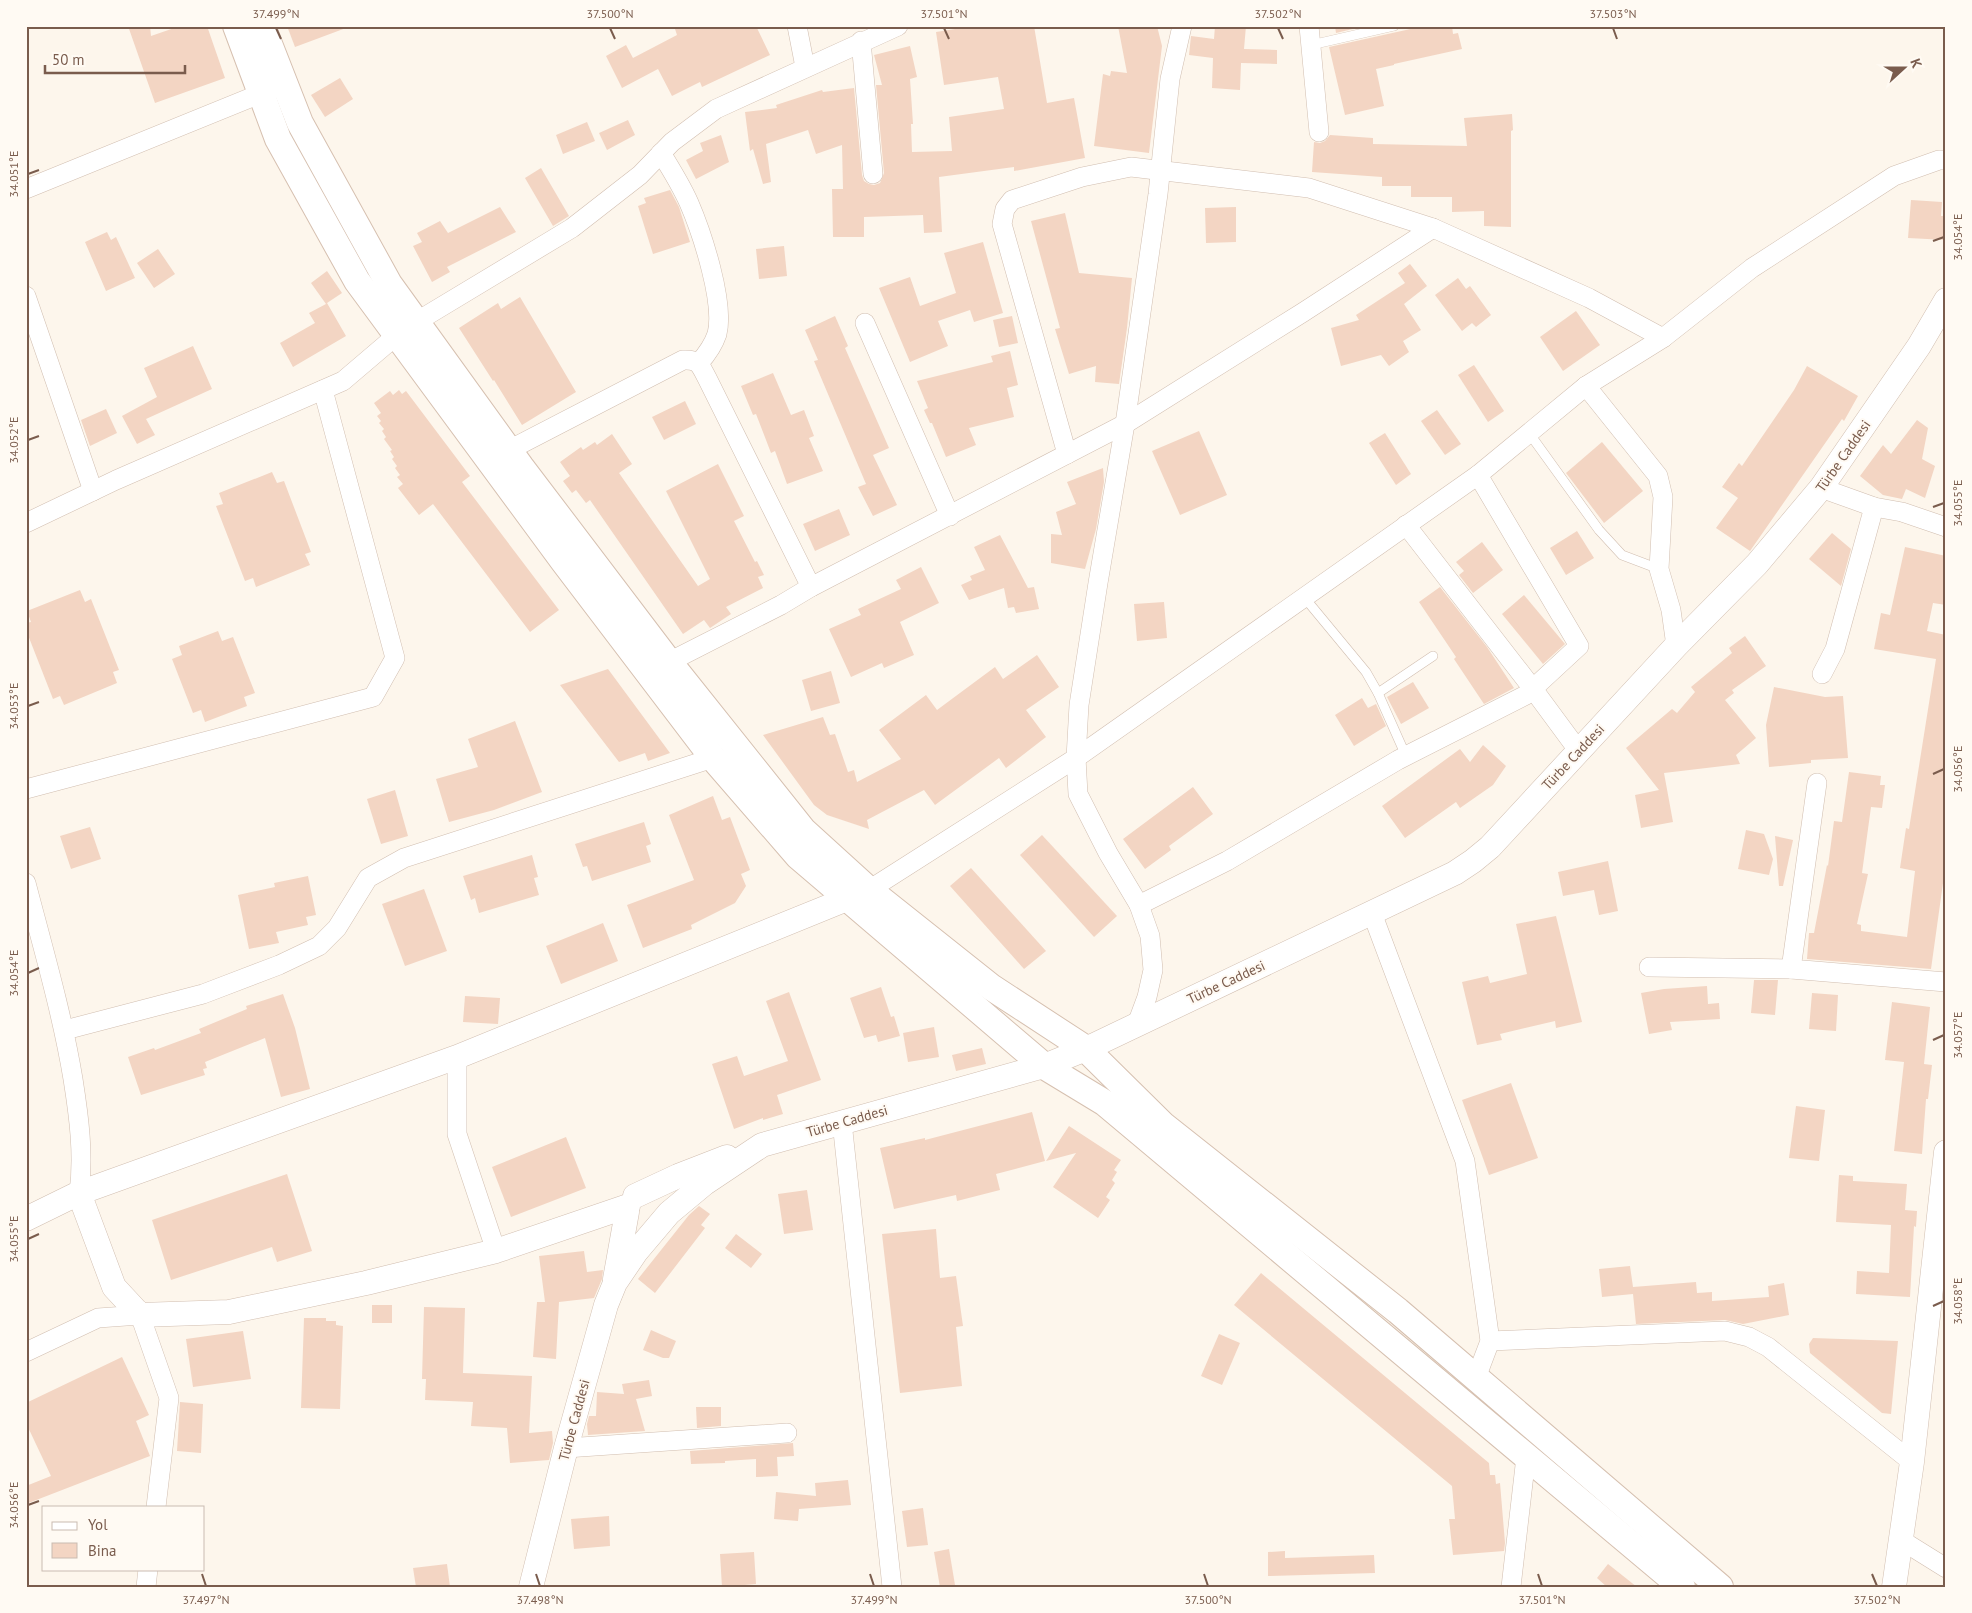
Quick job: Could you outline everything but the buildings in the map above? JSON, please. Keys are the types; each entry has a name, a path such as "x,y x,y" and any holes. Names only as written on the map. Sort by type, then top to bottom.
{"main road":[{"path":"236,26 278,139 318,214 358,281 407,329 509,450 657,665 713,758 798,856 858,894 991,987 1086,1049 1163,1125 1398,1311 1720,1587"},
{"path":"262,26 300,123 389,284 407,329 564,562 858,894 1044,1066 1104,1103 1682,1587"}],"street":[{"path":"797,26 805,67"},
{"path":"26,523 93,491 343,381 407,329 572,228 640,175 672,142 716,109 898,26"},
{"path":"1137,1024 1147,997 1153,970 1150,936 1139,905 1108,853 1078,794 1076,758 1079,705 1125,424 1160,170 1170,79 1182,26"},
{"path":"1309,26 1319,132"},
{"path":"862,41 874,174"},
{"path":"26,189 284,83"},
{"path":"661,153 690,205 712,272 718,305 718,332 712,348 699,363"},
{"path":"26,1219 79,1193 457,1057 858,894 1076,758 1478,475 1586,386 1663,338 1752,268 1894,176 1939,160 1946,160"},
{"path":"1067,454 1002,224 1005,209 1012,200 1082,176 1131,167 1308,188 1433,228 1589,298 1663,338"},
{"path":"657,665 781,605 811,587 1125,424 1433,228"},
{"path":"26,296 93,491"},
{"name":"Türbe Caddesi","path":"531,1587 599,1328 615,1283 659,1224 689,1194 762,1145 1044,1066 1086,1049 1455,874 1490,847 1676,646 1757,564 1821,488 1919,346 1946,300"},
{"path":"865,323 950,516"},
{"path":"509,450 683,360 692,359 699,363 811,587"},
{"path":"1586,386 1658,476 1663,497 1659,569 1671,610 1676,646"},
{"path":"26,790 373,696 395,658 323,390"},
{"path":"1139,905 1227,861 1406,756 1526,695 1579,646 1478,475"},
{"path":"1821,488 1874,507 1902,512 1946,527"},
{"path":"1822,674 1835,649 1874,507"},
{"path":"1406,525 1578,750"},
{"path":"65,1030 203,994 280,965 319,946 337,928 368,878 404,858 713,758"},
{"path":"1791,970 1817,783"},
{"path":"26,883 65,1030 80,1121 81,1177 79,1193 114,1286 140,1315 169,1398 156,1506"},
{"path":"1372,913 1465,1161 1490,1341 1476,1378"},
{"path":"1649,967 1791,970 1946,982"},
{"path":"457,1057 457,1134 496,1251"},
{"path":"842,1122 892,1587"},
{"path":"26,1352 98,1318 229,1312 366,1283 496,1251 630,1205 678,1176 762,1145"},
{"path":"1894,1587 1912,1462 1946,1152"},
{"path":"630,1205 631,1224 636,1228 648,1230 659,1224"},
{"path":"615,1283 630,1205"},
{"path":"1490,1341 1725,1331 1749,1337 1768,1347 1912,1462"},
{"path":"566,1448 787,1433"},
{"path":"1511,1587 1526,1457"},
{"path":"1901,1540 1946,1568"},
{"path":"146,1587 148,1570"}],"lane":[{"path":"1311,45 1394,26"},
{"path":"1529,433 1599,530 1622,555 1659,569"},
{"path":"1304,597 1366,672 1378,693 1406,756"},
{"path":"1378,693 1433,656"}]}
